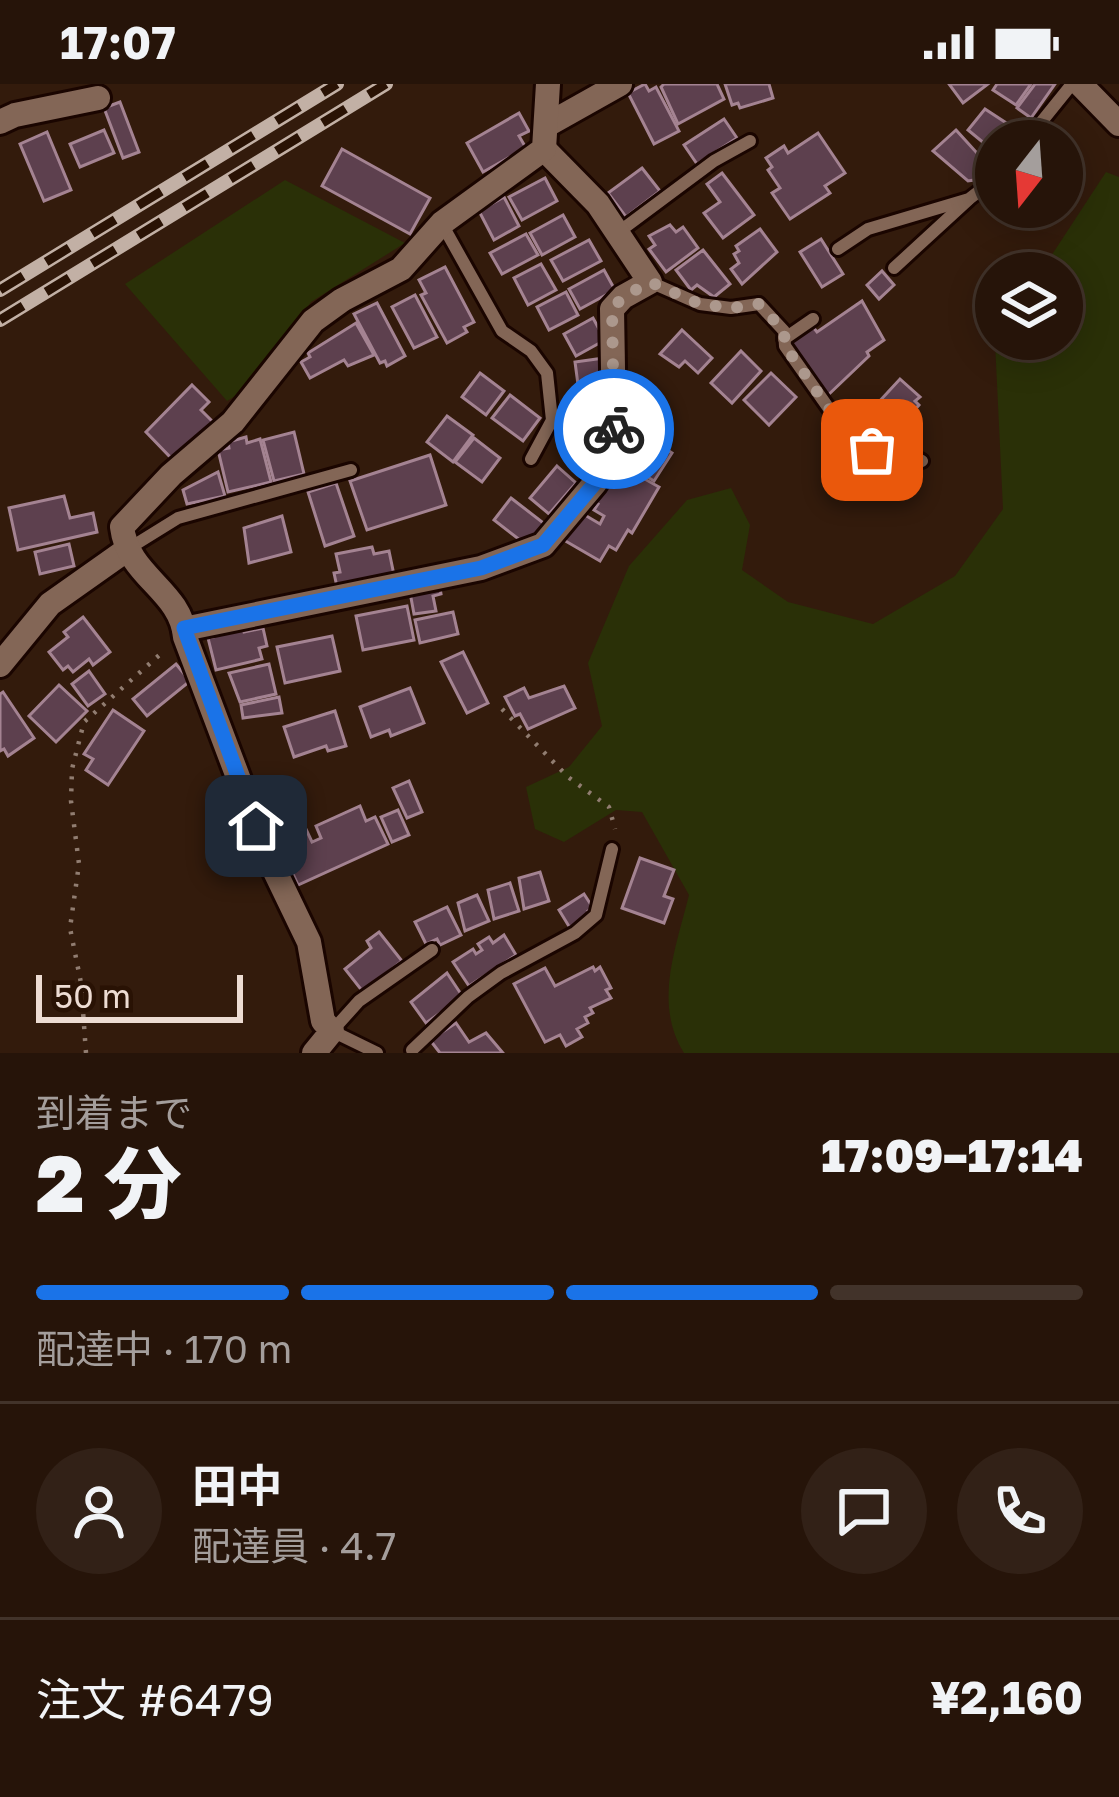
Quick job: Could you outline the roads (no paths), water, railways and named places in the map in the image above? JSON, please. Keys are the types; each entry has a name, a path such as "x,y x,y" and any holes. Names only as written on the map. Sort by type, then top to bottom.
{"street":[{"path":"184,633 481,568 543,545 595,483 614,428 612,309 650,282 620,232 545,137 548,84"},
{"path":"314,1053 332,1031 323,1021 309,942 269,859 181,614 125,551 122,527 233,422 313,321 400,268 442,223 545,137 620,84"},
{"path":"1076,84 1119,124"},
{"path":"0,122 98,98"},
{"path":"0,665 50,604 125,551"}],"lane":[{"path":"1044,120 1076,84"},
{"path":"620,232 715,161 750,141"},
{"path":"894,268 975,194"},
{"path":"838,249 868,229 969,199"},
{"path":"442,223 502,331 531,351 547,373 552,420 531,459"},
{"path":"650,282 700,304 731,308 759,304 784,331 785,346 832,413 860,440 872,450 896,447 922,460"},
{"path":"784,339 813,320"},
{"path":"125,551 178,518 351,470"},
{"path":"396,1053 414,1052 485,985 575,933 596,915 612,849"},
{"path":"377,1053 332,1031 359,1001 432,950"}],"railway":[{"path":"0,290 337,84"},
{"path":"0,320 386,84"}]}
